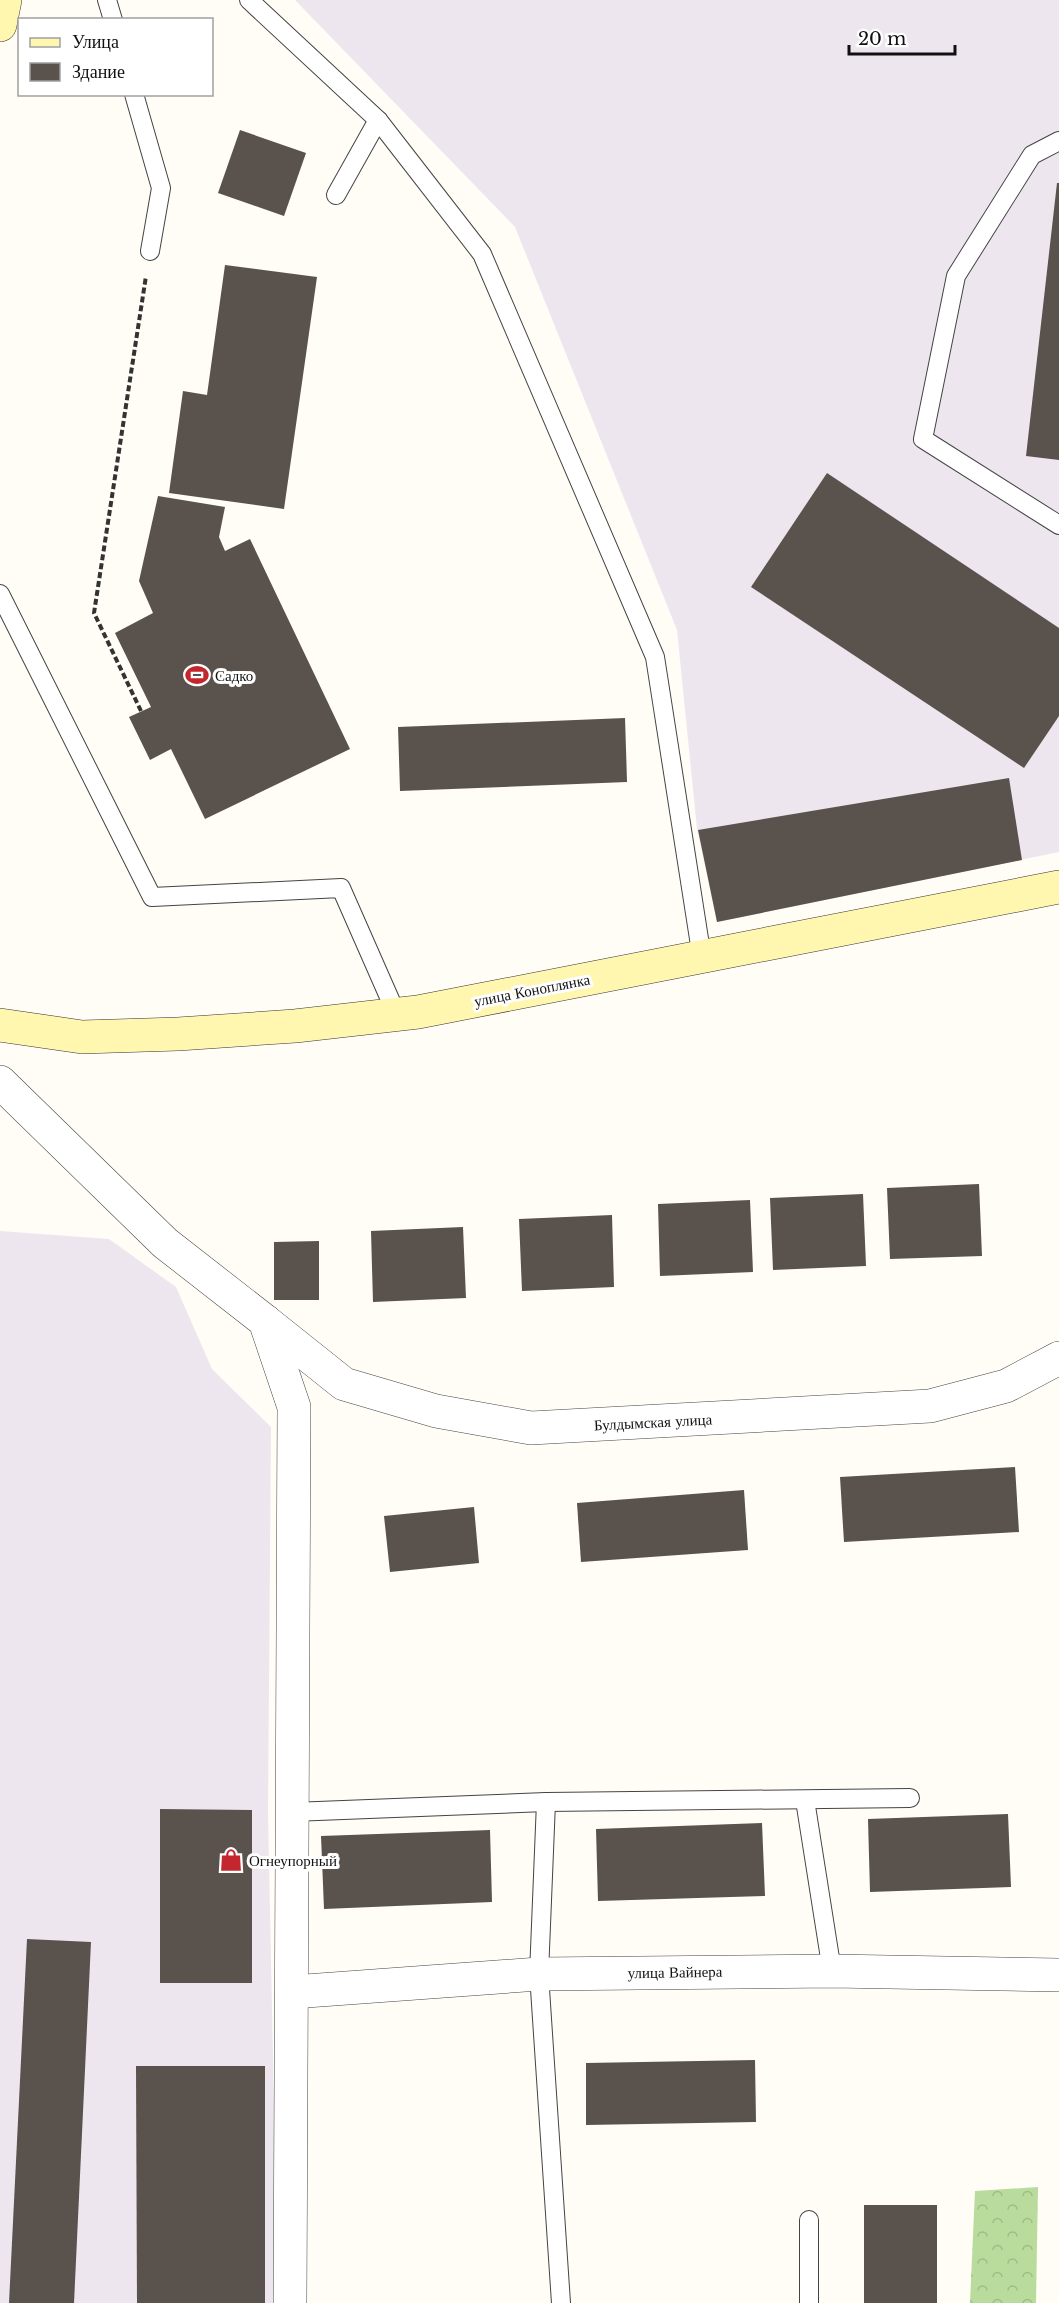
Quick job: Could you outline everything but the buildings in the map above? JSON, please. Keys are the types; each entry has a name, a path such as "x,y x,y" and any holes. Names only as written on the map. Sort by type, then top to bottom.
{"main road":[{"path":"0,25 5,0"},
{"name":"улица Коноплянка","path":"0,1025 82,1037 166,1035 295,1026 418,1012 1059,887"}],"street":[{"name":"Булдымская улица","path":"0,1082 165,1243 344,1384 436,1411 531,1428 930,1406 1006,1386 1059,1358"},
{"path":"265,1320 294,1407 290,2303"},
{"name":"улица Вайнера","path":"292,1992 539,1974 832,1971 1059,1975"}],"lane":[{"path":"107,0 112,18"},
{"path":"249,0 378,120 482,254 655,657 702,958"},
{"path":"135,96 161,188 150,251"},
{"path":"336,195 378,120"},
{"path":"1059,141 1032,155 956,276 923,439 1059,525"},
{"path":"0,594 152,897 341,888 396,1013"},
{"path":"292,1812 546,1802 910,1798"},
{"path":"805,1800 832,1971"},
{"path":"546,1802 539,1974 561,2303"},
{"path":"809,2220 809,2303"}],"path":[{"path":"141,711 94,613 150,251"}],"shaded area":[{"path":"295,0 1059,0 1059,852 717,922 697,829 677,630 515,227"},
{"path":"0,1231 109,1239 176,1287 212,1369 271,1427 268,1813 278,2303 0,2303"}],"green space":[{"path":"1038,2187 1036,2303 970,2303 975,2191"}],"place":[{"name":"Садко","path":"197,675"},
{"name":"Огнеупорный","path":"231,1860"}]}
